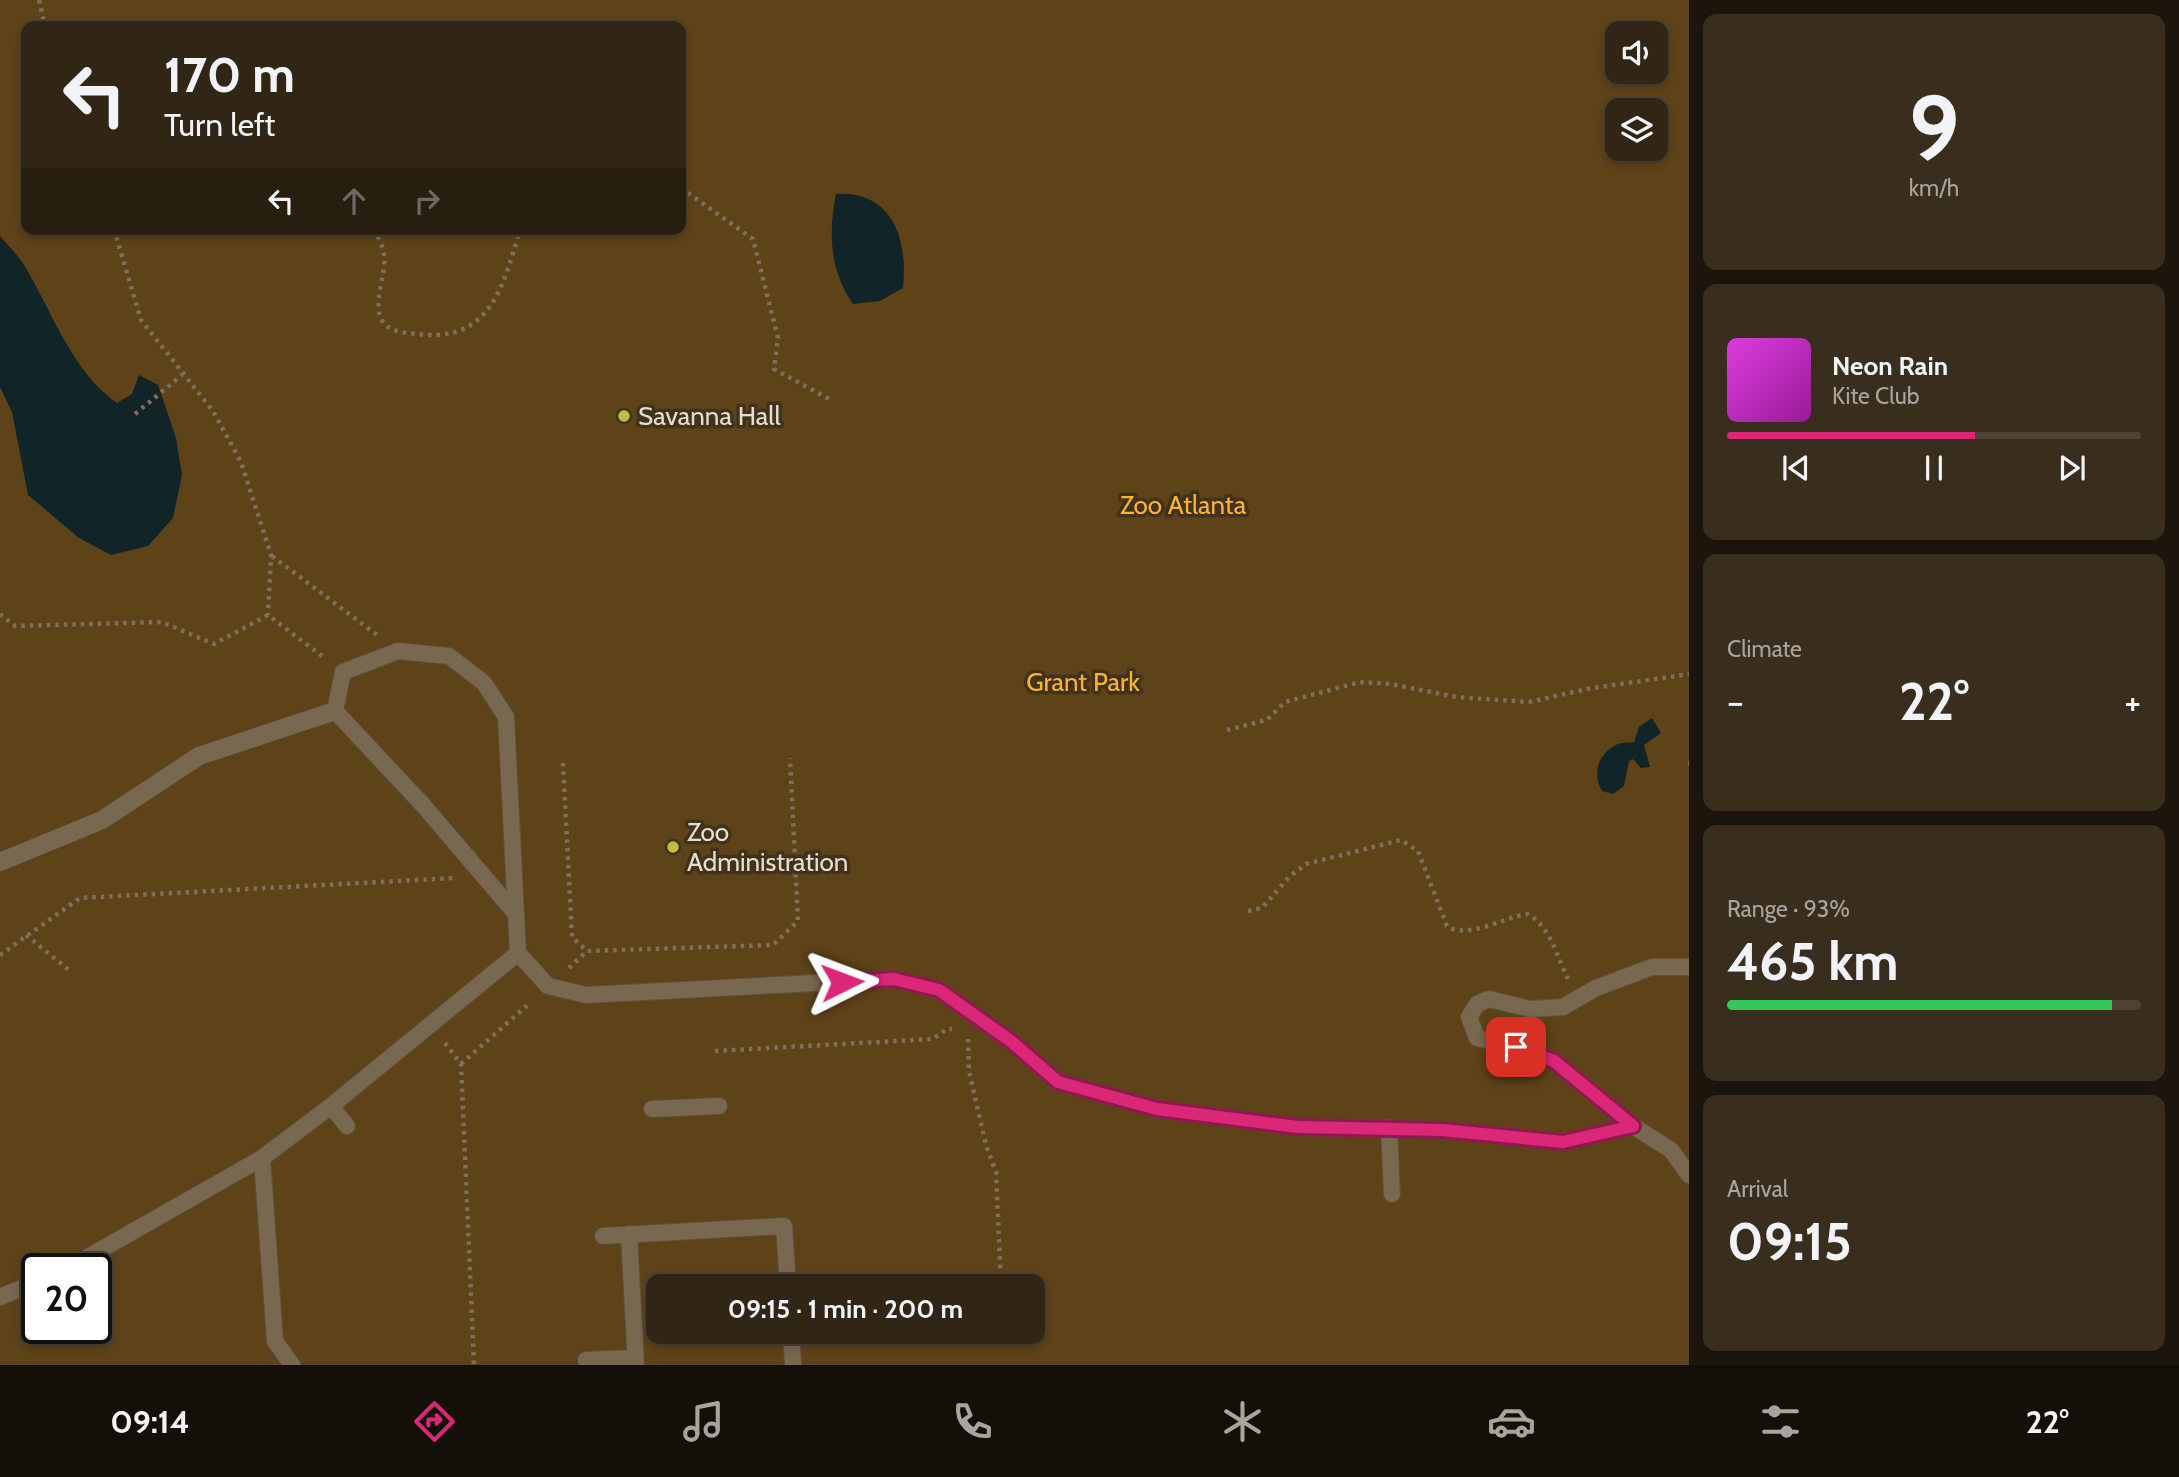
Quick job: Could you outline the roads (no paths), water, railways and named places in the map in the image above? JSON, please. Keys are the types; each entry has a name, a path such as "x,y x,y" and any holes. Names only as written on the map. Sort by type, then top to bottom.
{"street":[{"path":"0,862 102,820 199,756 335,711"}],"lane":[{"path":"515,913 423,805 335,711 343,672 398,651 450,656 484,683 506,717 518,953 548,986 586,995 894,979 918,983 950,998 1012,1042 1058,1082 1157,1109 1298,1127 1467,1132 1563,1142 1633,1126"},
{"path":"95,1253 262,1158 331,1106 518,953"},
{"path":"1689,967 1652,967 1596,988 1563,1007 1530,1009 1489,999 1477,1004 1469,1017 1477,1038 1516,1047 1554,1061 1633,1126 1671,1150 1689,1175"},
{"path":"331,1106 347,1126"},
{"path":"652,1109 719,1106"},
{"path":"1389,1128 1392,1194"},
{"path":"262,1158 275,1342 292,1365"},
{"path":"603,1236 784,1226 787,1274"},
{"path":"586,1360 635,1361 629,1234"},
{"path":"0,1297 21,1288"},
{"path":"792,1344 793,1365"}],"water":[{"path":"836,194 856,195 872,201 884,210 893,222 903,253 903,288 880,301 853,304 840,279 835,265 832,238"},
{"path":"0,236 22,261 75,358 101,390 117,403 132,394 139,375 158,385 176,438 182,475 173,518 148,546 111,555 79,538 28,495 12,412 0,387"},
{"path":"1652,718 1661,733 1644,745 1650,767 1641,768 1633,759 1629,761 1624,786 1613,794 1602,791 1597,778 1601,759 1616,745 1634,742 1639,727"}],"place":[{"name":"Savanna Hall","path":"624,416"},
{"name":"Zoo Administration","path":"673,847"}],"park label":[{"name":"Zoo Atlanta","path":"1183,505"},
{"name":"Grant Park","path":"1083,682"}]}
